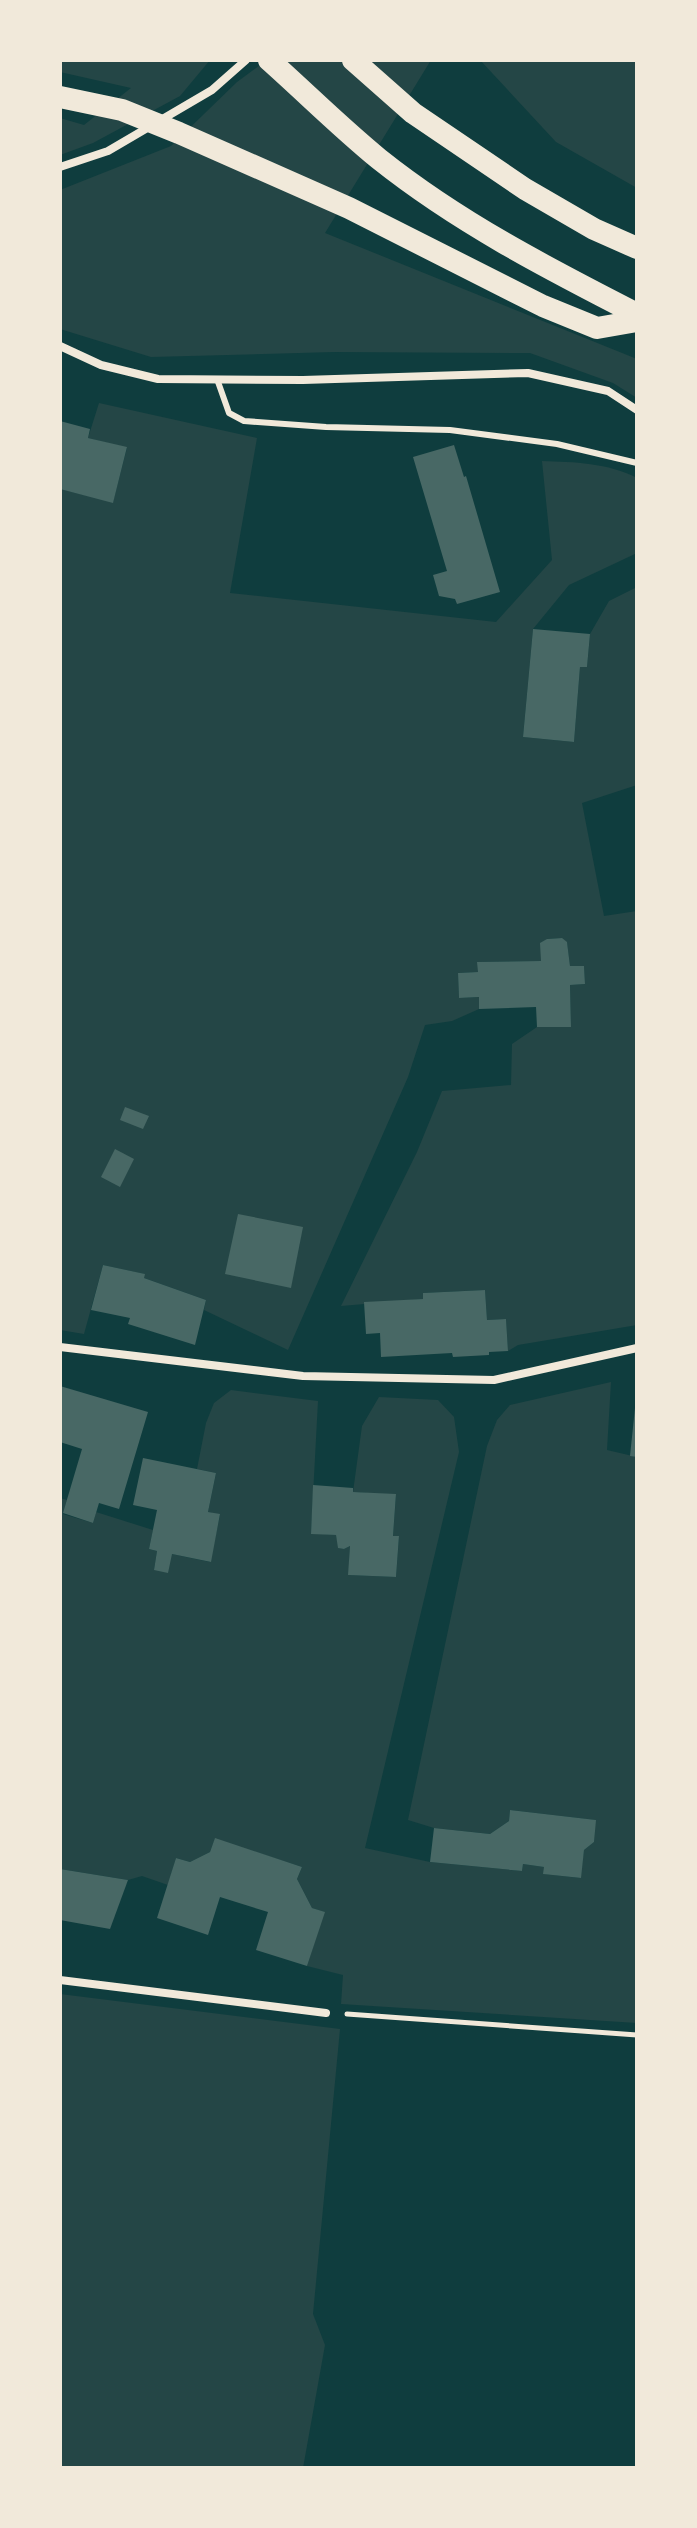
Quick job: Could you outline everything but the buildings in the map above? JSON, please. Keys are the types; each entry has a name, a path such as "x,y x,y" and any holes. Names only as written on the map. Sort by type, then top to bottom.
{"highway":[{"path":"269,60 380,159 465,220 531,260 637,314"},
{"path":"353,60 413,113 525,189 594,229 637,248"},
{"path":"60,97 122,110 349,208 543,306 597,328 637,321"}],"street":[{"path":"60,167 108,151 212,90 246,60"},
{"path":"60,346 101,365 158,379 303,380 528,373 608,391 637,410"},
{"path":"60,1347 303,1376 494,1380 637,1348"},
{"path":"60,1980 326,2013"}],"lane":[{"path":"217,379 229,413 244,421 326,427 450,430 557,444 637,463"}],"path":[{"path":"326,2013 637,2035"}],"shaded area":[{"path":"60,60 210,60 180,96 93,143 60,155 60,118 84,125 131,88 60,72"},
{"path":"267,60 431,60 325,233 637,359 637,398 613,383 530,353 334,352 151,357 60,329 60,190 171,146 237,82"},
{"path":"480,60 637,60 637,188 556,142"},
{"path":"99,403 257,438 230,593 496,622 552,560 542,461 603,466 637,478 637,553 569,585 533,629 523,737 574,742 580,667 587,667 590,634 609,601 637,587 637,785 582,803 604,916 637,911 637,1325 518,1345 508,1351 506,1319 487,1320 485,1290 423,1293 423,1299 341,1306 417,1152 442,1091 511,1085 512,1044 537,1027 571,1027 570,985 585,984 584,966 570,966 567,943 561,938 547,939 541,961 478,962 478,972 458,973 459,998 479,997 479,1009 452,1021 425,1025 408,1077 288,1350 204,1310 206,1300 144,1278 144,1274 103,1265 84,1334 60,1330 60,489 113,502 127,448 88,438"},
{"path":"611,1382 607,1450 637,1457 637,2023 341,2004 343,1975 307,1966 324,1912 312,1908 297,1879 302,1867 215,1839 210,1852 190,1862 176,1858 168,1885 142,1876 128,1880 60,1869 60,1498 67,1500 63,1514 93,1523 96,1512 153,1530 149,1549 157,1551 154,1570 172,1554 210,1562 220,1515 208,1512 216,1473 197,1469 206,1423 214,1403 231,1390 318,1401 311,1533 336,1535 339,1548 350,1546 349,1575 396,1577 399,1537 393,1536 396,1495 353,1492 362,1426 379,1397 438,1400 454,1417 459,1452 365,1848 430,1862 522,1871 523,1864 544,1867 544,1874 580,1878 584,1850 594,1842 595,1820 510,1810 509,1821 490,1834 434,1828 408,1820 487,1446 497,1420 510,1405"},
{"path":"60,1994 340,2029 313,2314 325,2345 303,2468 60,2468"}]}
